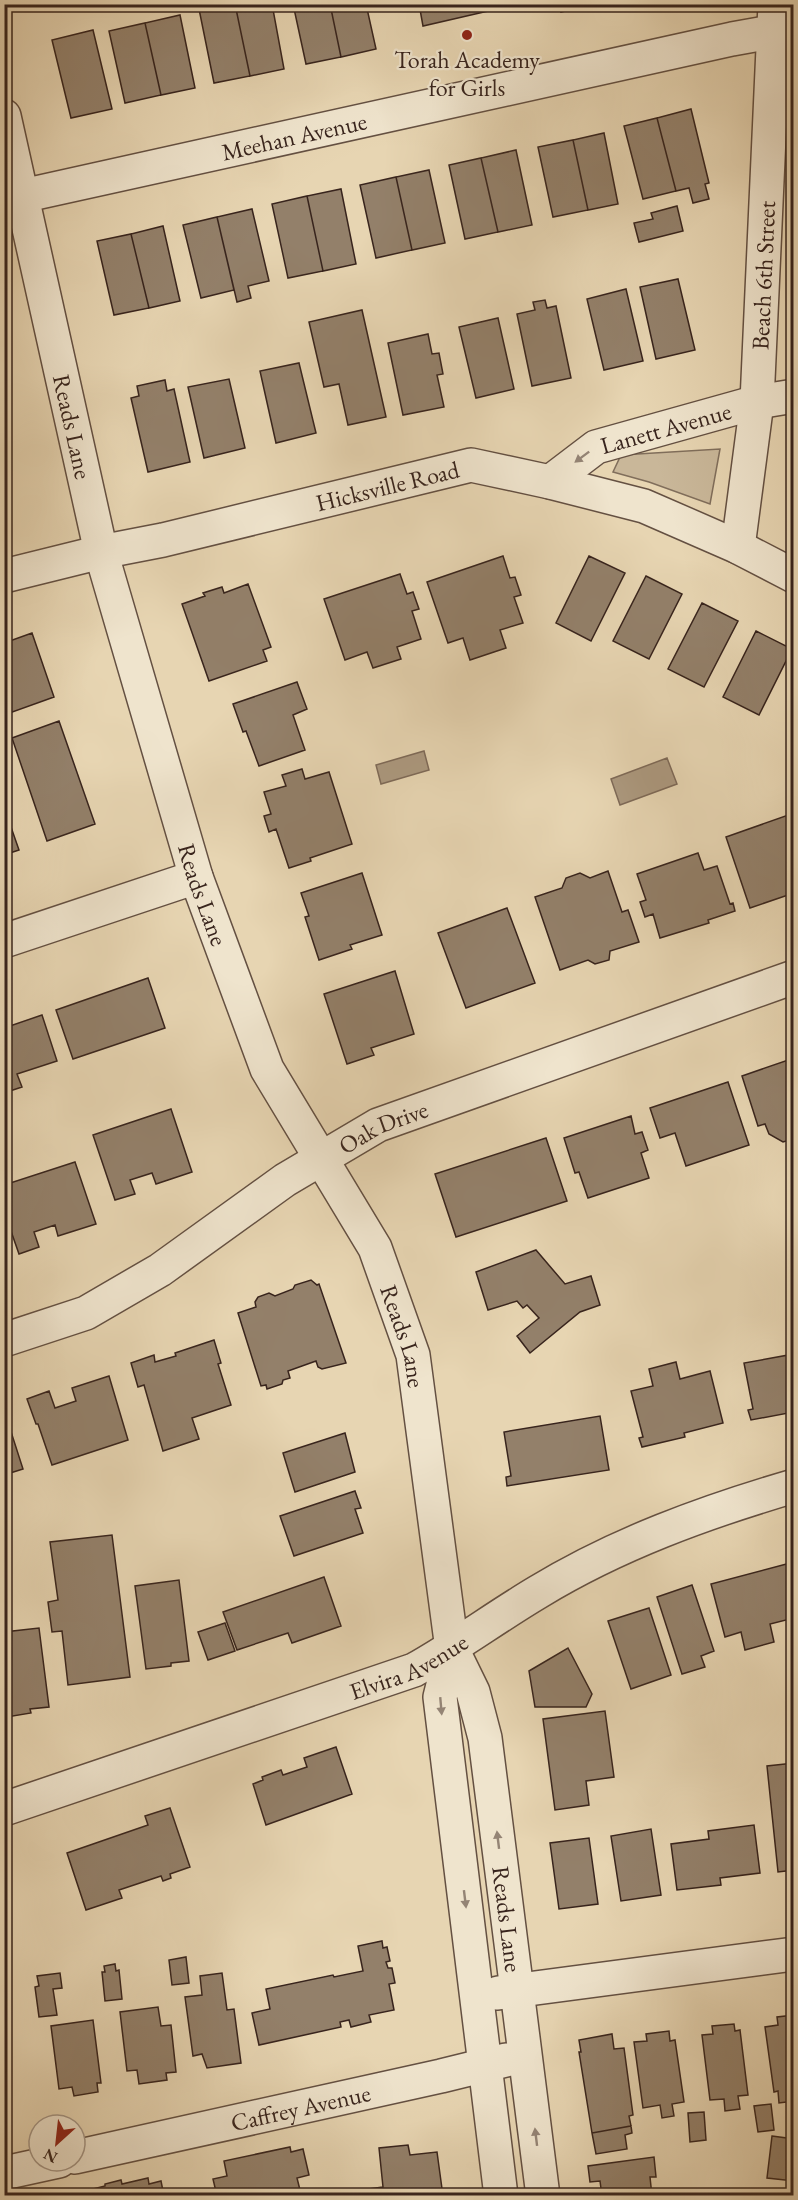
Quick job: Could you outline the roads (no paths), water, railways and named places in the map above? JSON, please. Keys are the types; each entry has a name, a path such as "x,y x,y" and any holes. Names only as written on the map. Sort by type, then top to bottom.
{"street":[{"name":"Meehan Avenue","path":"14,198 781,21"},
{"name":"Beach 6th Street","path":"738,547 757,402 781,21"},
{"name":"Reads Lane","path":"4,116 14,198 101,552 196,878 267,1069 375,1248 413,1355 452,1649 473,1692 485,1738 543,2196"},
{"name":"Lanett Avenue","path":"550,482 596,447 757,402 794,396"},
{"name":"Hicksville Road","path":"4,576 471,465 645,506 738,547 794,576"},
{"path":"4,941 196,878"},
{"name":"Oak Drive","path":"4,1340 86,1313 160,1270 264,1195 378,1125 794,978"},
{"name":"Elvira Avenue","path":"4,1809 405,1673 452,1649 538,1592 627,1545 728,1505 794,1486"},
{"name":"Reads Lane","path":"452,1649 440,1698 501,2196"},
{"path":"477,1997 794,1954"},
{"name":"Caffrey Avenue","path":"87,2154 525,2055"},
{"path":"4,2173 27,2168"}],"place":[{"name":"Torah Academy for Girls","path":"467,35"}]}
